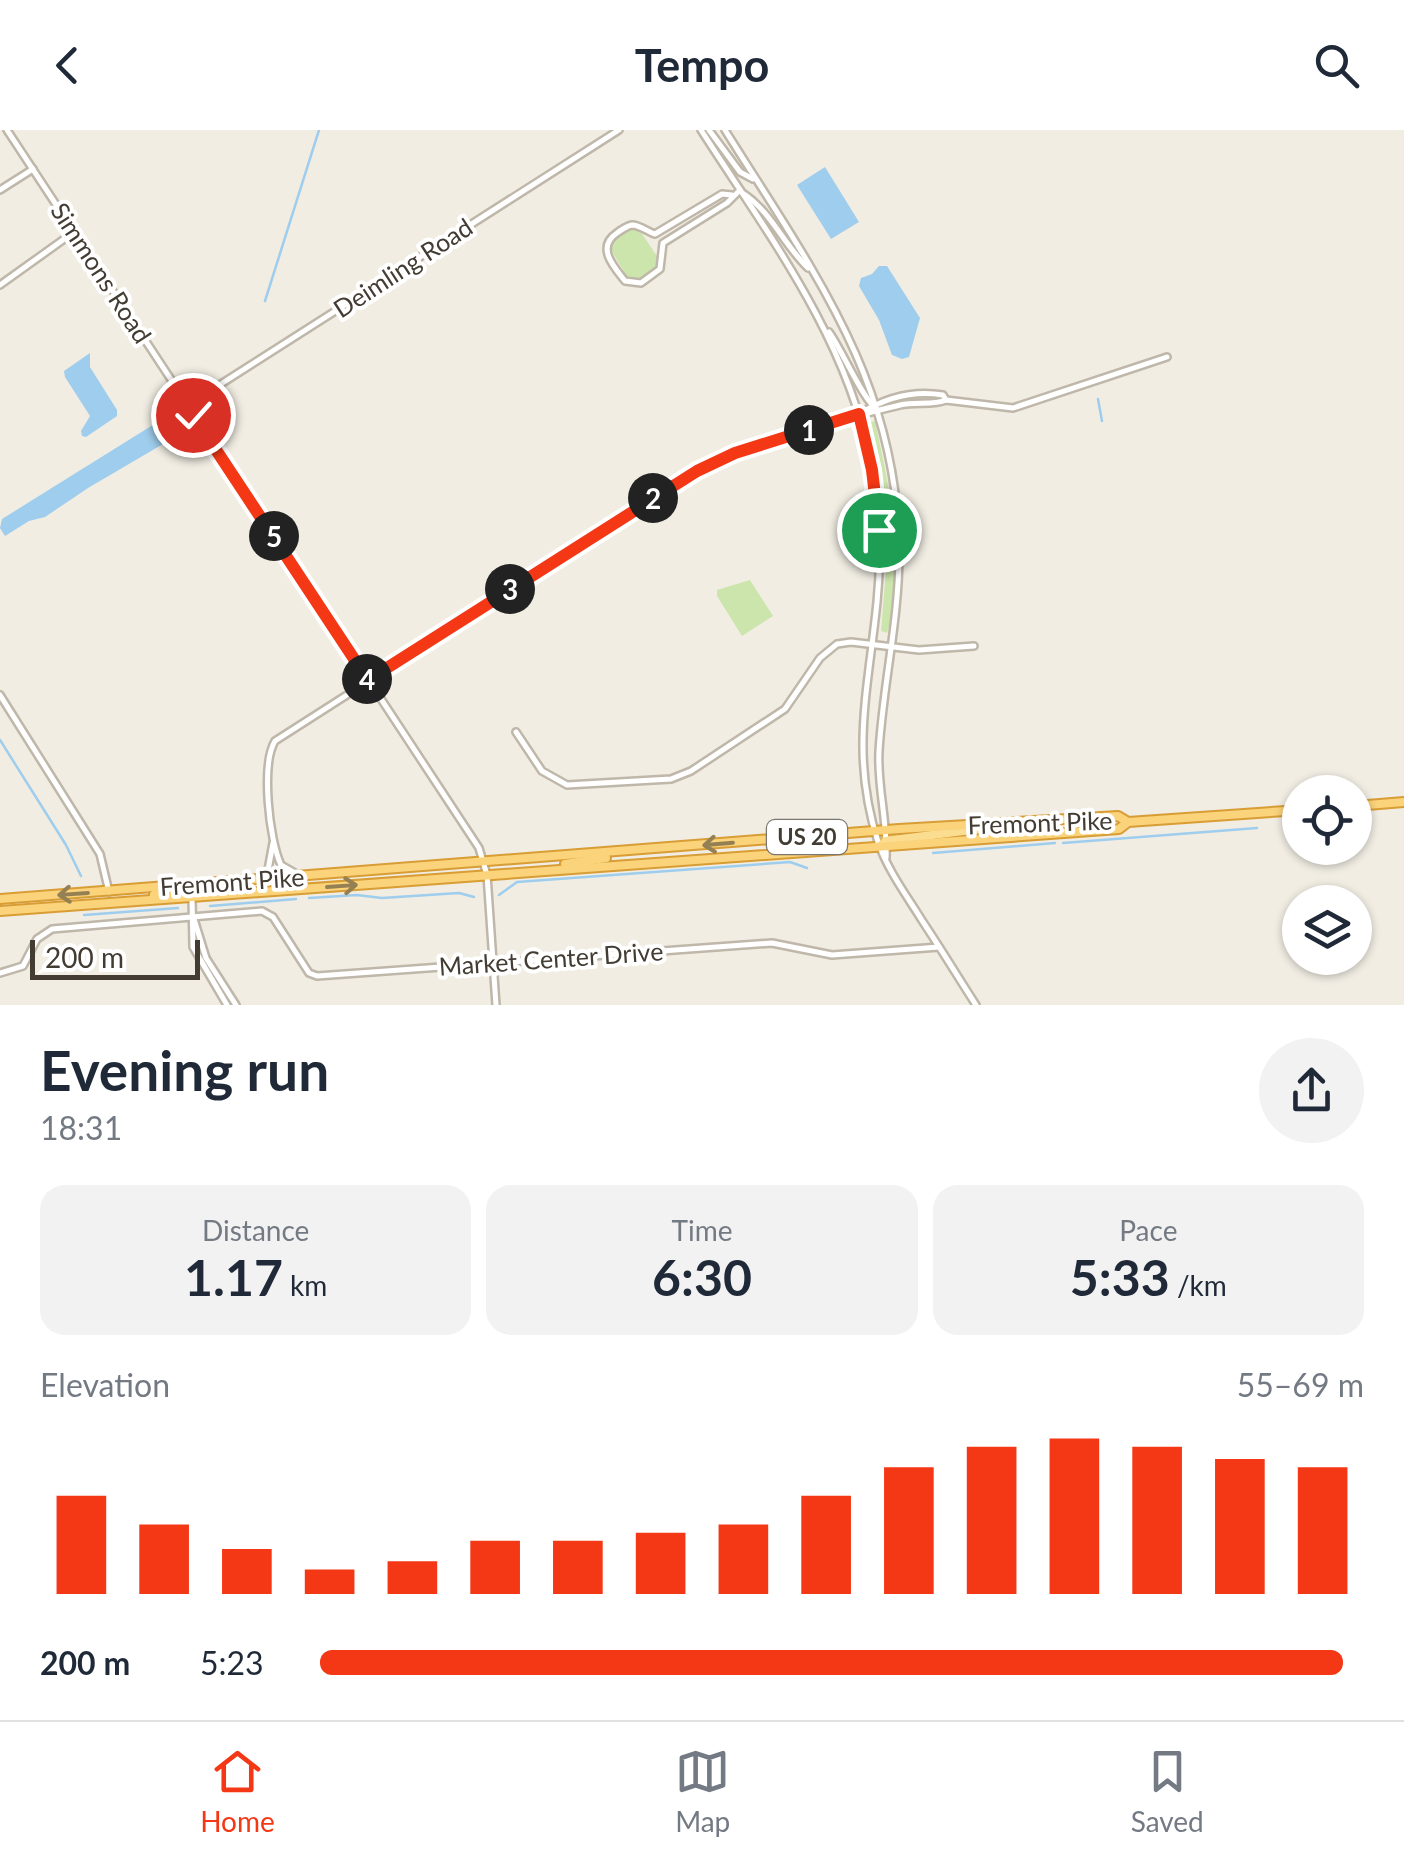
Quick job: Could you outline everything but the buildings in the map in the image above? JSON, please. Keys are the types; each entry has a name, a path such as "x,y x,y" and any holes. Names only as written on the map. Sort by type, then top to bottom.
{"highway":[{"path":"1372,805 1404,802"},
{"name":"US 20","path":"1128,822 1282,811"},
{"name":"Fremont Pike","path":"0,900 326,876 486,869 1118,829 1128,822 1118,816 880,831 640,850 486,869 192,897 0,911"},
{"path":"192,897 198,891 255,881"},
{"path":"121,902 178,892 192,885"}],"main road":[{"path":"884,844 1018,822"}],"street":[{"name":"Simmons Road","path":"8,130 458,814 486,869"},
{"name":"Deimling Road","path":"187,406 620,130"},
{"path":"701,130 875,407"},
{"path":"710,130 740,172 756,180"},
{"path":"725,130 848,332 892,470 898,522 898,578 878,764 880,831"},
{"path":"0,190 33,169"},
{"path":"732,195 722,194 655,234 638,226 625,227 608,240 608,257 625,281 641,283 660,269 663,243 740,190"},
{"path":"740,190 759,204 814,273"},
{"path":"703,205 708,214"},
{"path":"0,285 74,232"},
{"path":"816,313 859,414 872,470 879,527 879,579 861,742 864,786 886,861 976,1005"},
{"path":"326,876 314,871 286,870 277,856 267,764 272,744 697,471 735,453 875,407 942,404 946,400 998,408 1027,405 1076,385 1167,357"},
{"path":"516,732 542,771 567,785 671,780 785,709 832,647 844,642 919,650 974,646"},
{"path":"0,695 100,854 110,892"},
{"path":"255,881 268,870 273,840"},
{"path":"486,869 496,1005"},
{"path":"192,897 206,958 236,1005"},
{"name":"Market Center Drive","path":"194,918 269,913 309,973 317,976 772,943 832,955 939,947"},
{"path":"0,973 24,966 37,939 52,929 194,918"},
{"path":"194,918 191,931 196,956 227,1005"}],"green space":[{"path":"638,228 659,259 656,270 633,281 610,248 629,230"},
{"path":"875,421 891,499 897,555 894,608 887,633 881,631 886,570 879,488 867,429 867,423"},
{"path":"750,580 773,616 742,636 717,590"}],"water":[{"path":"825,167 859,222 831,239 797,185"},
{"path":"879,266 887,266 920,318 909,357 892,355 879,320 859,286 861,278"},
{"path":"90,353 90,367 117,416 86,437 81,431 90,416 64,371"},
{"path":"164,418 175,437 45,517 29,521 5,536 0,528 2,519"}],"waterway":[{"path":"265,301 319,130"},
{"path":"1098,399 1102,421"},
{"path":"0,740 81,876"},
{"path":"1063,843 1257,828"},
{"path":"933,853 1055,843"},
{"path":"499,895 517,882 790,862 807,868"},
{"path":"309,898 459,893 474,897"},
{"path":"210,906 296,899"},
{"path":"84,915 178,908"}],"route":[{"path":"193,415 368,680 697,471 735,453 859,414 872,470 879,530"}]}
